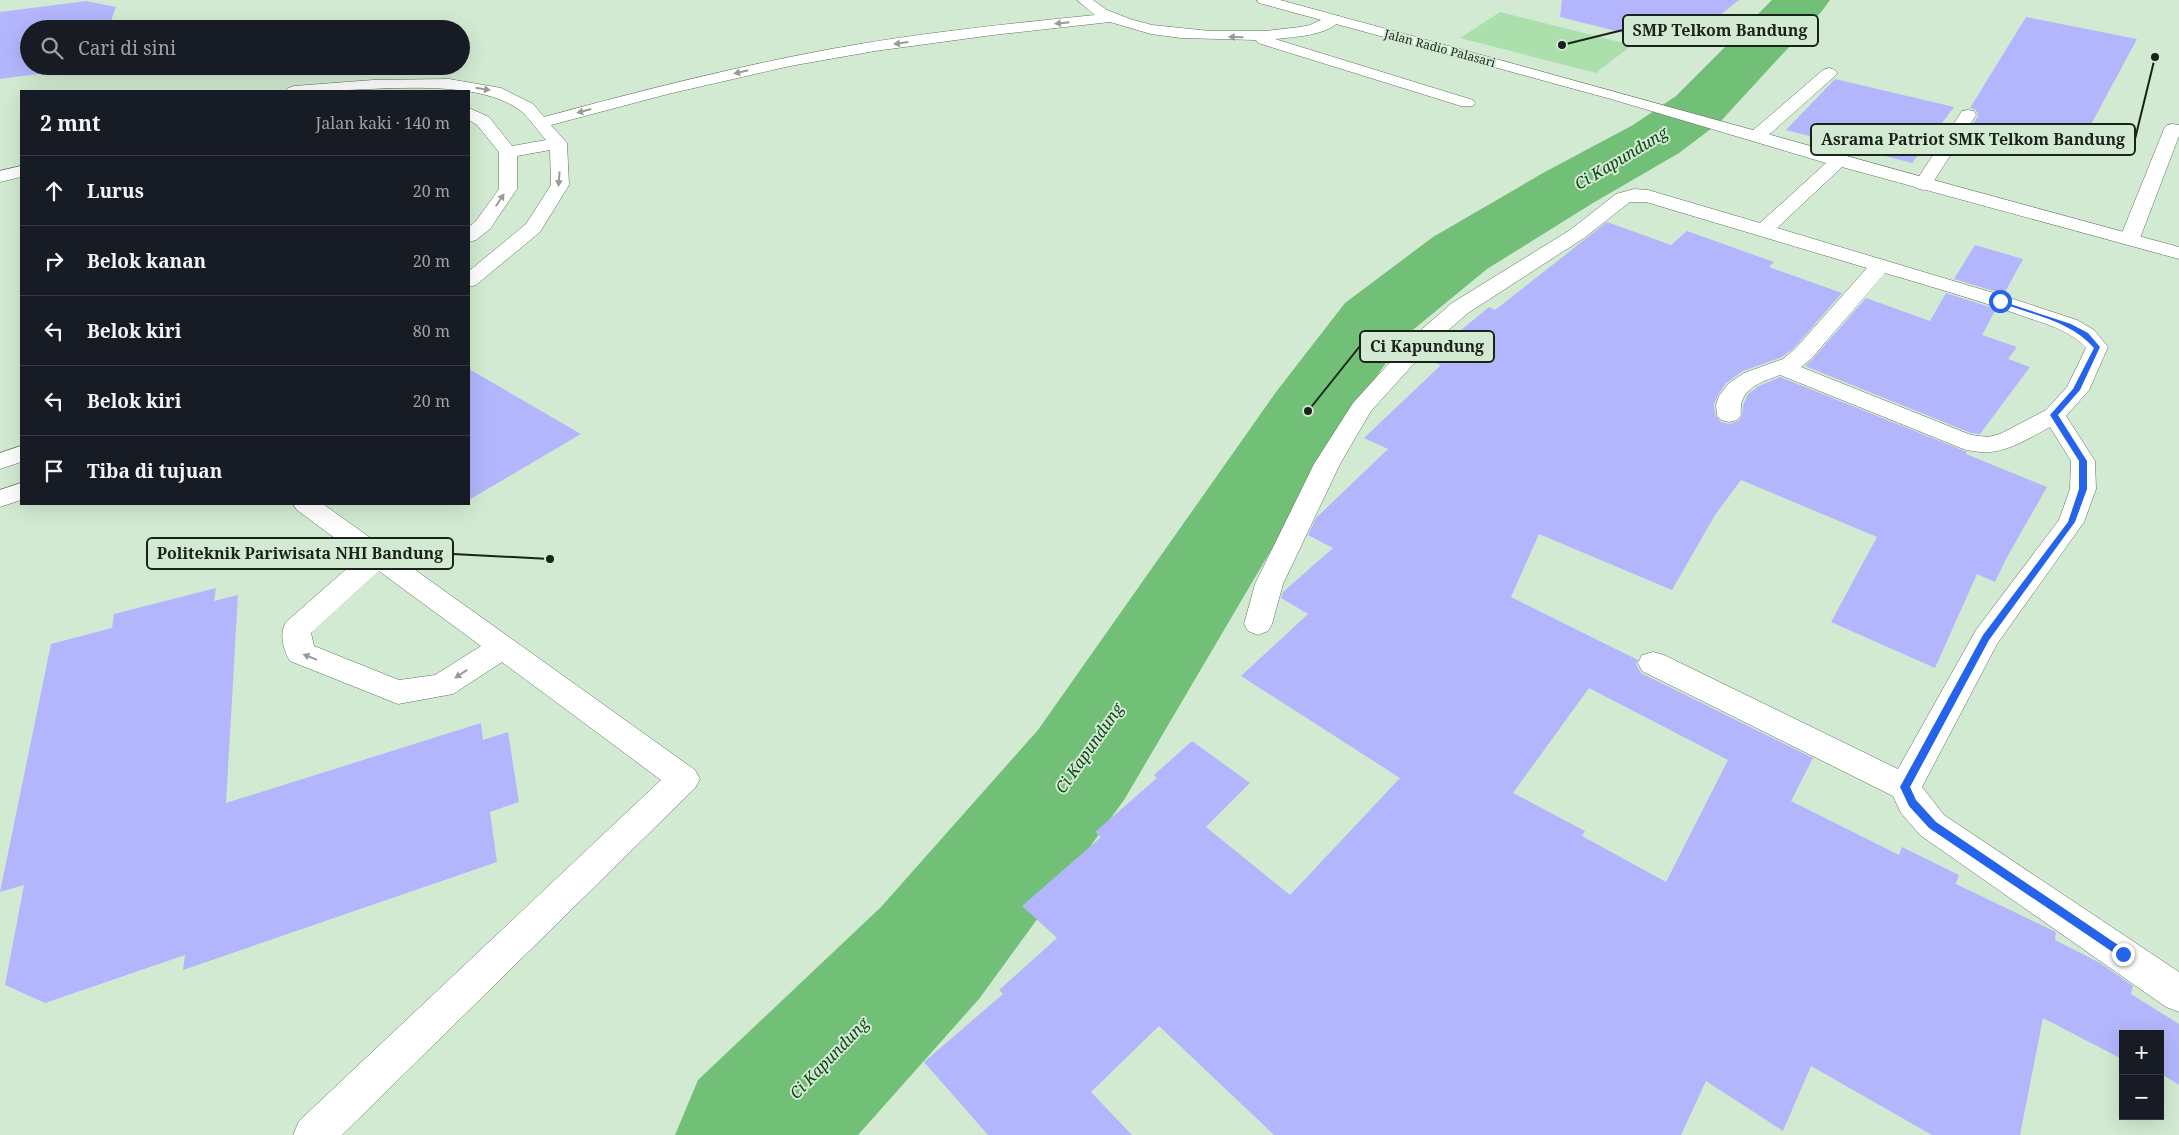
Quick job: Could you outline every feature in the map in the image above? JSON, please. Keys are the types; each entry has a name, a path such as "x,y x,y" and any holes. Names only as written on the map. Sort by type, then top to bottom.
{"street":[{"name":"Jalan Radio Palasari","path":"1264,0 1713,122 1839,161 2130,238 2179,253"},
{"path":"765,51 873,32 1087,3 1111,17 1152,29 1202,36 1256,37 1312,30 1334,19"},
{"path":"540,123 650,93 759,68 874,46 1111,17"},
{"path":"1256,37 1467,103"},
{"path":"1758,136 1829,73"},
{"path":"307,90 373,85 450,84 495,91 536,105 540,123 558,143 560,185 533,228 470,280"},
{"path":"470,114 483,121 508,152 508,189 483,225 470,235"},
{"path":"1923,184 1968,115"},
{"path":"2130,238 2173,129"},
{"path":"508,152 558,143"},
{"path":"1764,230 1839,161"},
{"path":"0,177 20,171"},
{"path":"1258,624 1269,584 1327,464 1361,408 1421,342 1460,308 1577,234 1623,198 1634,195 1648,196 2000,301 2069,325 2086,335 2097,347 2076,390 2054,415 2009,439 1989,445 1966,442 1780,366"},
{"path":"1729,415 1727,407 1733,390 1754,377 1780,366 1791,364 1803,354 1880,266"},
{"path":"1905,787 1986,638 2071,522 2083,489 2083,461 2054,415"},
{"path":"0,461 20,454"},
{"path":"0,499 20,491"},
{"path":"307,505 684,779 313,1135"},
{"path":"378,556 296,630 300,653 398,692 442,686 502,647"},
{"path":"1653,663 1905,787 1913,803 1932,825 2179,994"}],"green space":[{"path":"1500,12 1632,45 1596,73 1460,38"}],"building":[{"path":"1562,0 1739,0 1680,47 1560,17"},
{"path":"86,1 116,7 111,20 20,20 20,75 30,75 0,79 0,12"},
{"path":"2026,17 2137,39 2074,156 1969,130 1978,116 1976,110 1970,108"},
{"path":"1835,79 1954,107 1912,163 1786,130"},
{"path":"1607,222 1671,245 1687,231 1774,262 1769,267 1842,293 1794,348 1782,357 1743,371 1726,383 1714,404 1715,415 1721,422 1729,424 1738,421 1742,416 1743,406 1748,394 1759,386 1780,377 1967,452 1966,454 2047,487 1995,582 1977,574 1935,668 1831,622 1877,537 1741,480 1715,515 1672,590 1539,534 1511,597 1638,660 1636,664 1641,673 1813,758 1791,801 1899,855 1902,847 1959,875 1956,884 2056,932 2055,940 2100,963 2133,986 2131,994 2179,1024 2179,1085 2164,1076 2164,1030 2119,1030 2119,1057 2043,1018 2020,1135 1932,1135 1811,1066 1783,1131 1706,1081 1681,1135 1274,1135 1159,1026 1091,1092 1132,1135 988,1135 924,1062 1003,994 999,990 1057,938 1022,906 1101,837 1095,832 1157,778 1154,775 1192,741 1250,783 1206,827 1290,895 1400,778 1241,676 1308,614 1281,598 1283,592 1333,548 1308,535 1316,518 1388,449 1364,438 1441,365 1426,359 1489,307 1495,310","holes":["1589,688 1728,760 1666,882 1582,836 1585,831 1513,793"]},
{"path":"1975,245 2023,259 2004,294 1954,279"},
{"path":"1946,293 1996,309 1982,335 2017,347 2008,359 2030,367 1980,434 1971,433 1805,366 1866,298 1930,321"},
{"path":"470,370 581,434 470,499"},
{"path":"216,588 214,601 238,595 226,803 481,723 483,740 508,732 519,802 490,812 497,862 183,970 185,955 45,1003 5,985 24,885 0,892 51,644 112,628 114,614"}],"waterway":[{"name":"Ci Kapundung","path":"753,1135 930,953 1081,765 1308,411 1374,321 1460,253 1568,188 1656,139 1698,109 1803,0"}],"place":[{"name":"SMP Telkom Bandung","path":"1562,45"},
{"name":"Asrama Patriot SMK Telkom Bandung","path":"2155,57"},
{"name":"Ci Kapundung","path":"1308,411"},
{"name":"Politeknik Pariwisata NHI Bandung","path":"550,559"}],"route":[{"path":"2000,301 2069,325 2086,335 2097,347 2076,390 2054,415 2083,461 2083,489 2071,522 1986,638 1905,787 1913,803 1932,825 2123,954"}]}
